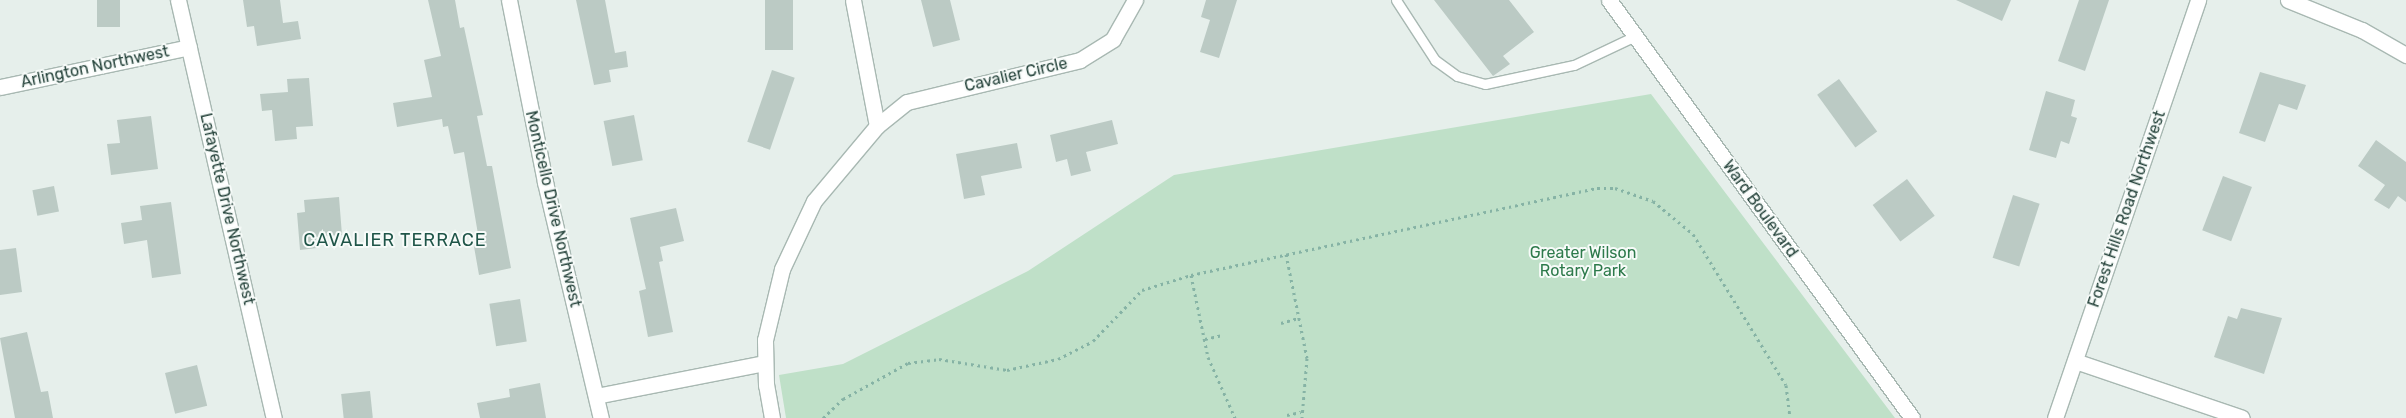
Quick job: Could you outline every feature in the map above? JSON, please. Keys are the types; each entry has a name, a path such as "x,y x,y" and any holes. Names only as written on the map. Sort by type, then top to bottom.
{"street":[{"name":"Lafayette Drive Northwest","path":"178,0 274,418"},
{"name":"Monticello Drive Northwest","path":"509,0 545,182 601,418"},
{"path":"853,0 877,126"},
{"name":"Cavalier Circle","path":"772,418 764,363 774,295 791,243 837,170 877,126 907,102 1080,60 1113,39 1135,0"},
{"name":"Ward Boulevard","path":"1609,0 1912,418"},
{"name":"Forest Hills Road Northwest","path":"2055,418 2198,0"},
{"path":"2288,0 2362,30 2406,55"},
{"name":"Arlington Northwest","path":"0,87 189,46"},
{"path":"2075,361 2242,418"},
{"path":"596,396 764,363"}],"lane":[{"path":"1396,0 1435,60 1457,76 1485,84 1574,65 1635,36"}],"path":[{"path":"823,418 843,399 908,363 939,359 1008,370 1058,360 1093,341 1142,290 1191,275 1597,188 1638,194 1669,210 1692,234 1786,385 1790,418"},
{"path":"1286,254 1307,358 1302,418"},
{"path":"1191,275 1204,339 1235,418"},
{"path":"1281,323 1299,318"},
{"path":"1204,339 1223,335"},
{"path":"1287,415 1301,412"}],"green space":[{"name":"Greater Wilson Rotary Park","path":"1651,94 1895,418 786,418 779,375 843,364 1028,271 1174,175"}],"building":[{"path":"97,0 120,0 120,27 97,27"},
{"path":"243,0 280,0 283,23 298,21 301,39 257,46 254,26 247,27"},
{"path":"428,0 455,0 460,28 464,27 483,115 477,116 487,166 492,166 511,268 479,275 473,241 479,240 464,152 454,154 448,126 443,127 442,119 397,127 393,103 432,97 424,60 441,56"},
{"path":"576,0 605,0 615,53 626,51 628,67 609,70 611,82 594,85"},
{"path":"765,0 793,0 793,50 765,50"},
{"path":"921,0 950,0 960,40 933,47"},
{"path":"1206,0 1237,0 1219,58 1200,52 1210,20 1201,17"},
{"path":"1434,0 1509,0 1534,32 1503,56 1510,64 1493,76"},
{"path":"1956,0 2011,0 2002,21"},
{"path":"2079,0 2109,0 2085,71 2058,61"},
{"path":"772,70 795,78 770,150 747,142"},
{"path":"2260,72 2306,85 2297,110 2279,104 2265,142 2239,133"},
{"path":"309,78 313,126 296,127 297,139 275,141 272,110 262,111 260,94 288,92 287,79"},
{"path":"1839,79 1877,132 1855,147 1817,95"},
{"path":"2046,91 2075,100 2071,116 2077,118 2069,144 2061,141 2056,158 2029,150"},
{"path":"634,115 643,160 612,166 604,121"},
{"path":"151,116 158,169 111,175 107,144 120,143 117,120"},
{"path":"1112,120 1118,144 1086,152 1091,171 1071,176 1067,159 1056,162 1050,135"},
{"path":"2376,140 2406,162 2406,202 2398,196 2389,209 2374,200 2385,185 2358,166"},
{"path":"1017,143 1022,168 981,176 985,195 964,199 956,154"},
{"path":"2223,176 2252,187 2231,241 2202,230"},
{"path":"1907,179 1935,216 1900,242 1873,205"},
{"path":"54,186 59,212 37,216 32,190"},
{"path":"2013,195 2040,204 2019,266 1993,258"},
{"path":"339,197 342,235 316,237 317,248 300,250 297,213 305,212 304,200"},
{"path":"171,202 181,274 152,278 147,240 124,244 121,223 142,220 140,206"},
{"path":"676,208 684,241 660,247 663,261 659,262 673,332 648,337 639,291 646,289 630,218"},
{"path":"16,248 22,292 0,295 0,250"},
{"path":"520,299 527,341 496,346 489,304"},
{"path":"2241,308 2282,318 2264,374 2214,357 2228,316 2237,319"},
{"path":"27,332 41,392 48,391 53,418 15,418 0,338"},
{"path":"197,365 207,406 175,414 165,373"},
{"path":"540,383 546,418 480,418 477,403 510,397 509,389"},
{"path":"370,391 373,418 344,418 341,394"}],"district":[{"name":"CAVALIER TERRACE","path":"395,240"}]}
